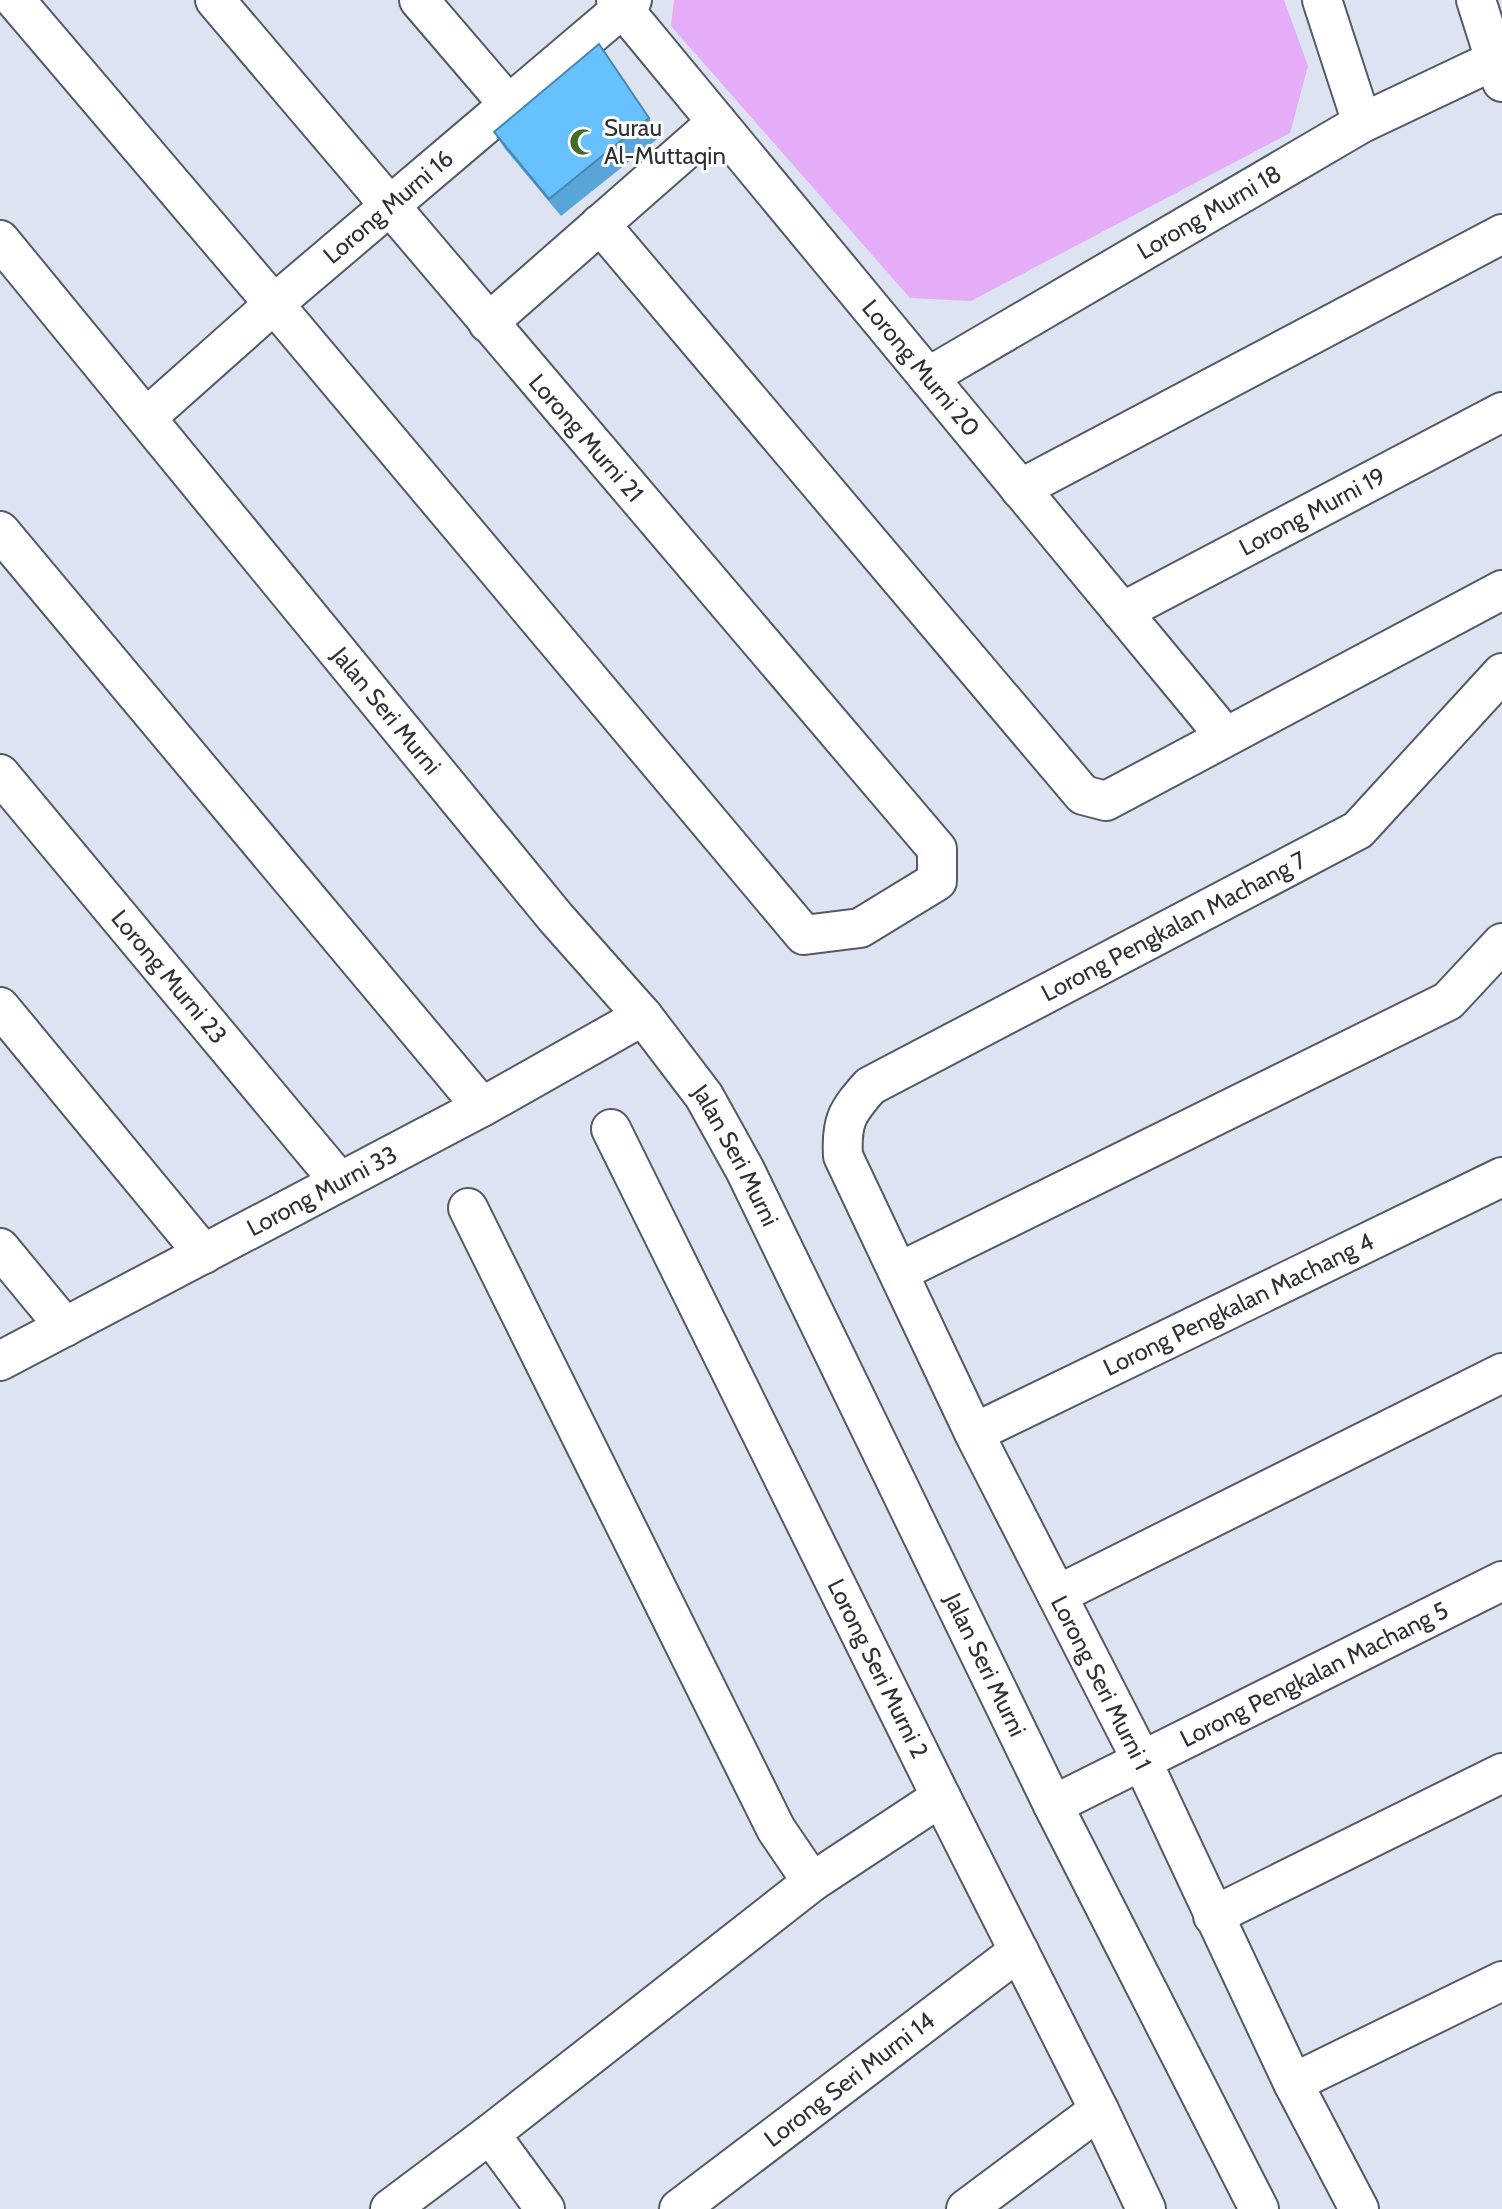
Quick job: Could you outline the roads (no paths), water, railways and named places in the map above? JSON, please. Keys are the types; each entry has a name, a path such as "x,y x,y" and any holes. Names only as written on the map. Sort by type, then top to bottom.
{"street":[{"path":"15,0 274,304"},
{"name":"Lorong Murni 21","path":"215,0 937,849 937,881 860,928 804,936 274,304"},
{"path":"419,0 509,105"},
{"path":"1322,0 1362,123"},
{"path":"1476,0 1499,71"},
{"name":"Lorong Murni 16","path":"147,417 274,304 509,105 623,3"},
{"name":"Lorong Murni 20","path":"623,3 717,122 1225,736"},
{"name":"Lorong Murni 18","path":"928,377 1362,123 1499,71"},
{"path":"488,323 717,122"},
{"path":"600,224 1083,795 1106,801 1502,590"},
{"path":"1020,489 1502,234"},
{"name":"Jalan Seri Murni","path":"0,240 556,918 643,1016 704,1096 744,1170 1053,1805 1259,2209"},
{"name":"Lorong Murni 19","path":"1122,612 1502,412"},
{"path":"0,531 482,1107"},
{"name":"Lorong Pengkalan Machang 7","path":"843,1156 842,1131 852,1107 870,1086 1358,830 1502,673"},
{"name":"Lorong Murni 23","path":"0,774 339,1181"},
{"path":"899,1272 1448,1001 1502,943"},
{"path":"0,1007 204,1254"},
{"name":"Lorong Murni 33","path":"0,1361 482,1107 643,1016"},
{"name":"Lorong Seri Murni 2","path":"611,1129 1146,2209"},
{"name":"Lorong Seri Murni 1","path":"843,1156 975,1433 1142,1761 1293,2083 1359,2209"},
{"name":"Lorong Pengkalan Machang 4","path":"975,1433 1502,1177"},
{"path":"468,1208 776,1829 812,1882"},
{"path":"0,1248 65,1327"},
{"path":"1057,1595 1502,1373"},
{"name":"Lorong Pengkalan Machang 5","path":"1053,1805 1502,1581"},
{"path":"1213,1916 1502,1773"},
{"path":"390,2209 812,1882 941,1797"},
{"name":"Lorong Seri Murni 14","path":"679,2209 1019,1951"},
{"path":"1293,2083 1502,1980"},
{"path":"966,2209 1099,2110"},
{"path":"490,2134 545,2209"}],"place":[{"name":"Surau Al-Muttaqin","path":"583,142"}]}
